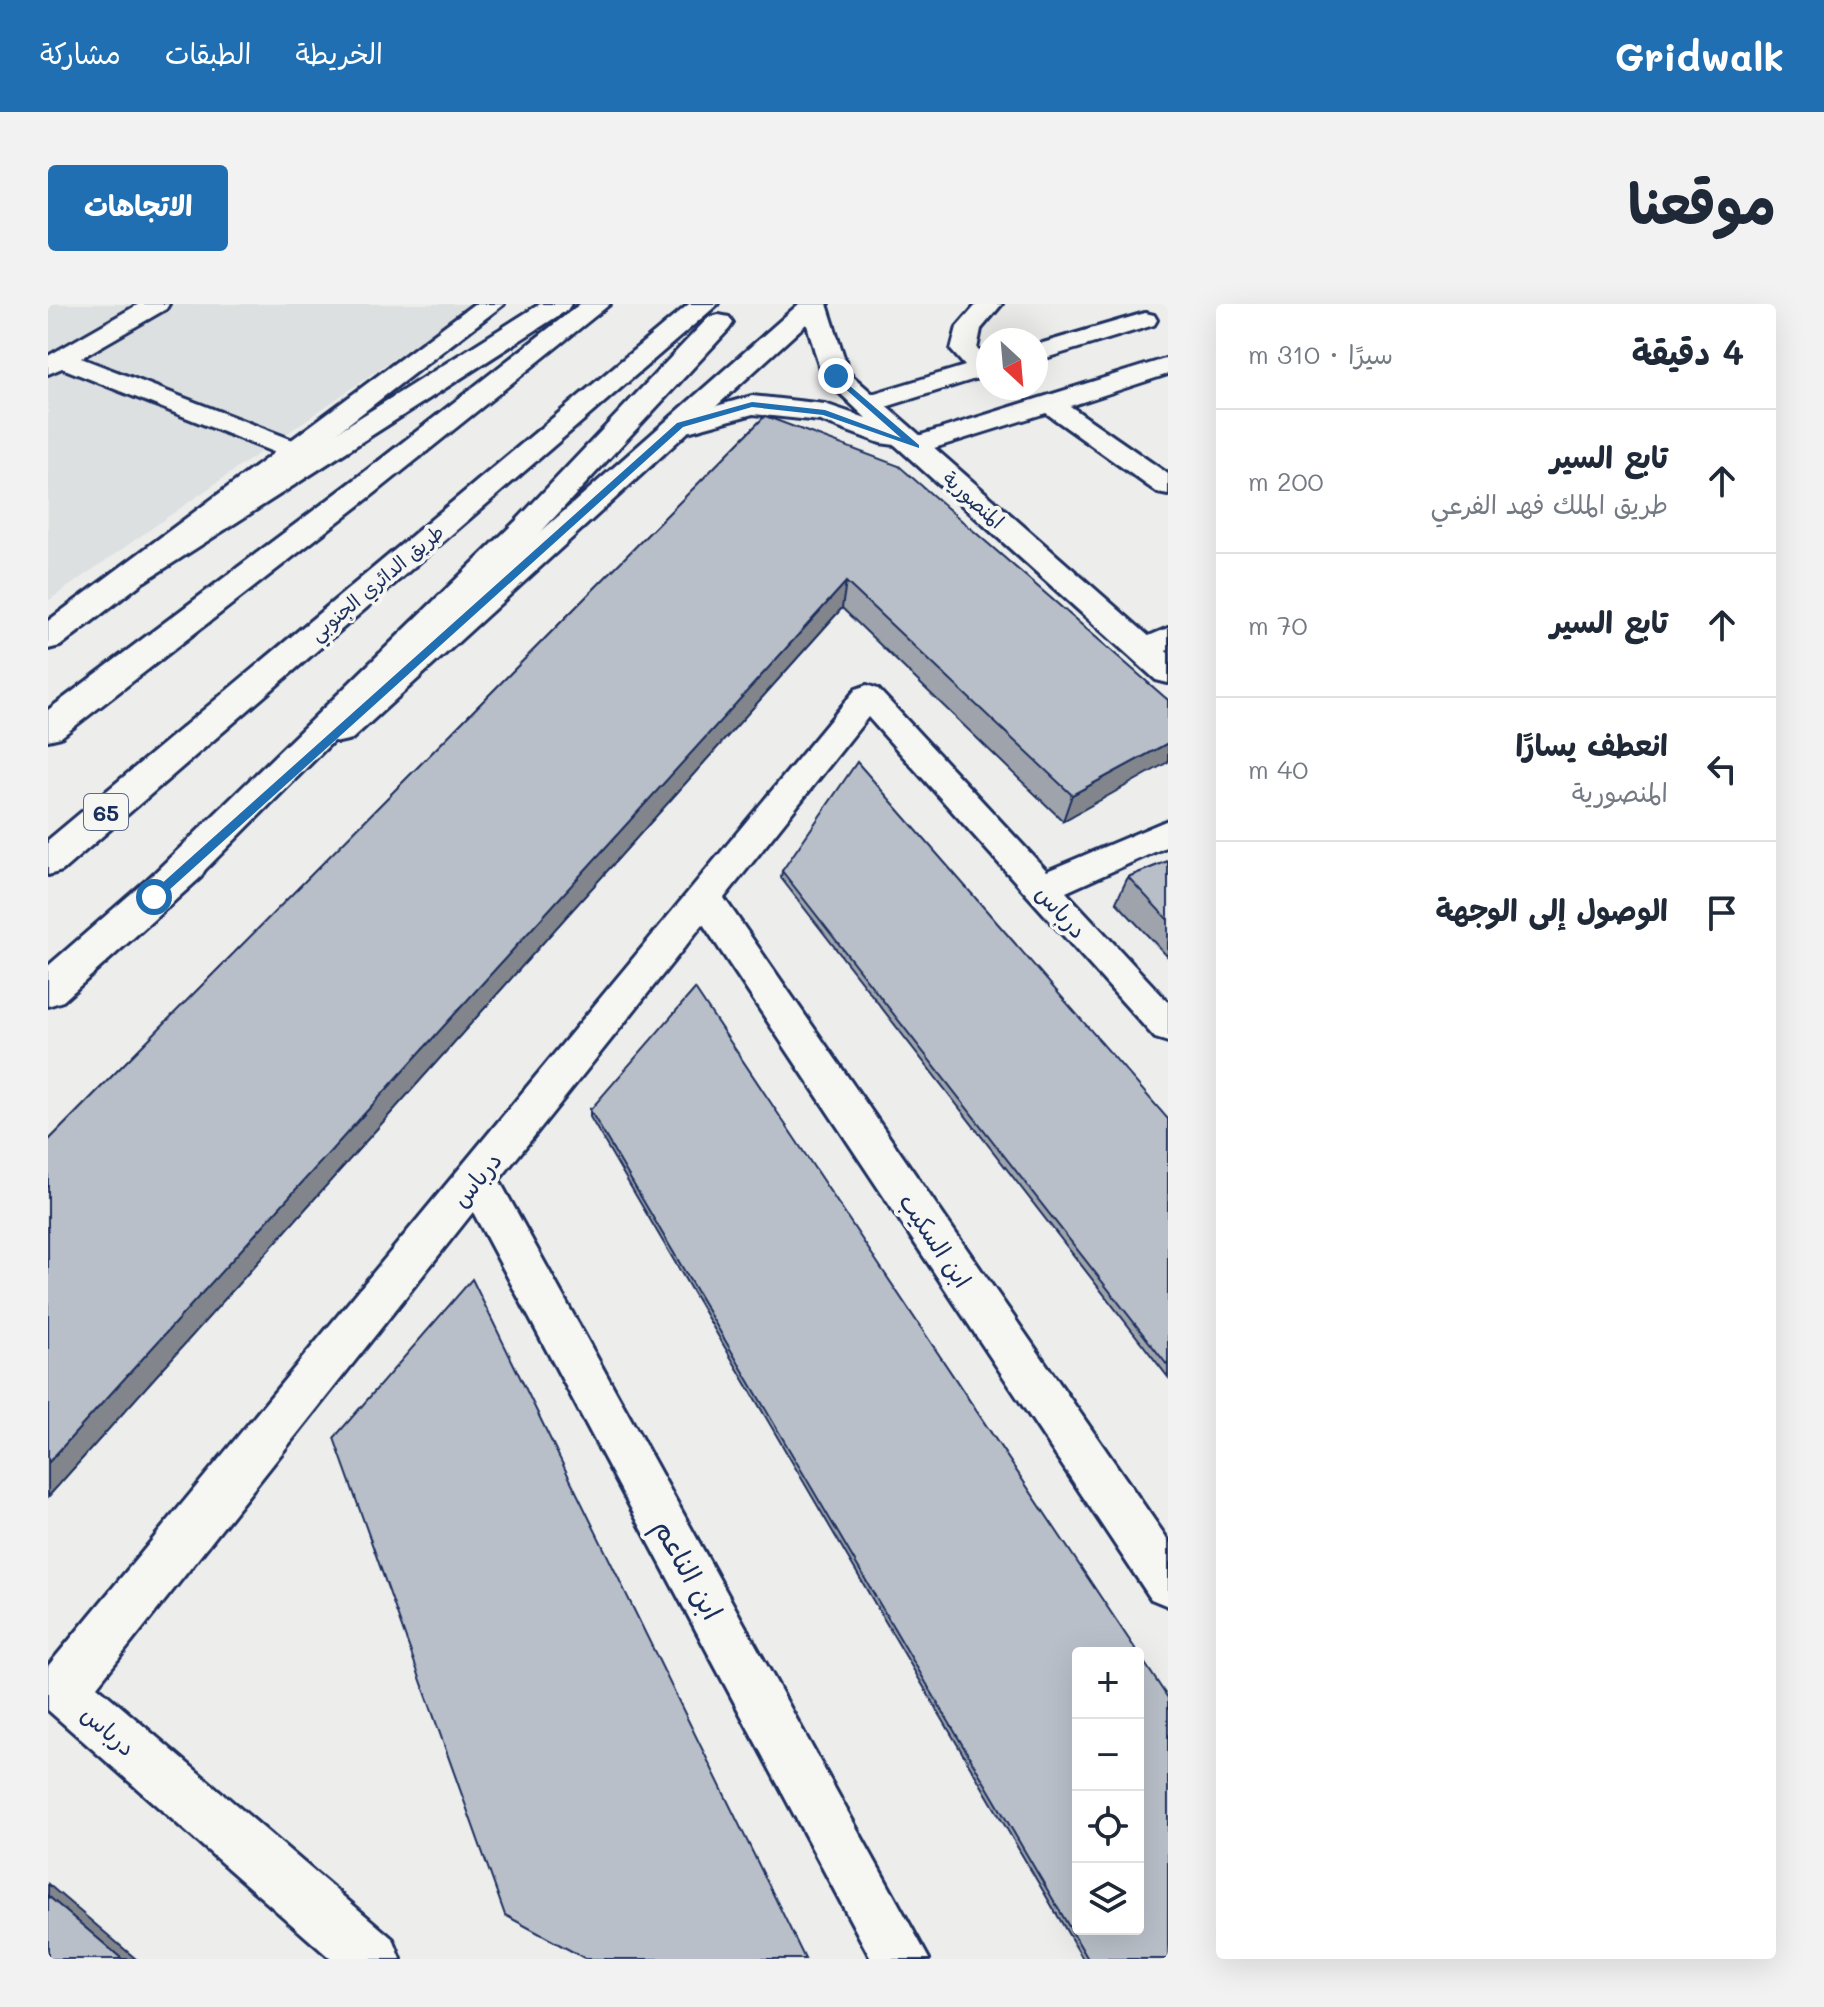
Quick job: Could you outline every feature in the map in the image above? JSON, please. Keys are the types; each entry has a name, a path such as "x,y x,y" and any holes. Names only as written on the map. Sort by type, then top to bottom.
{"main road":[{"path":"48,638 491,304"},
{"path":"134,574 558,304"},
{"path":"60,719 597,304"},
{"name":"طريق الدائري الجنوبي","path":"48,861 705,304"},
{"path":"154,897 527,528 735,304"},
{"path":"48,990 814,304"},
{"name":"المنصورية","path":"814,304 836,376 915,446 1156,644 1168,672"},
{"path":"680,425 752,405 825,413 915,446"}],"street":[{"path":"54,362 157,304"},
{"path":"976,360 964,350 969,327 990,304"},
{"path":"1118,304 1168,334"},
{"path":"1048,349 1145,320"},
{"path":"54,362 296,451"},
{"path":"915,446 1168,366"},
{"path":"867,404 976,371"},
{"path":"1050,404 1165,482"},
{"name":"درباس","path":"373,1959 62,1689 867,696 1168,1027"},
{"path":"1042,888 1168,832"},
{"name":"ابن السكيب","path":"704,897 1168,1582"},
{"name":"ابن الناعم","path":"476,1178 901,1959"}],"shaded area":[{"path":"48,304 472,304 48,601"}],"building":[{"path":"765,416 899,466 1168,700 1168,743 1072,795 846,582 48,1463 48,1141"},
{"path":"857,762 1168,1119 1168,1366 782,871"},
{"path":"1168,861 1168,920 1128,877"},
{"path":"695,989 1134,1647 1072,1647 1072,1932 590,1110"},
{"path":"472,1279 805,1959 586,1959 505,1915 334,1438"},
{"path":"1144,1662 1168,1698 1168,1959 1088,1959 1074,1935 1144,1935"},
{"path":"48,1896 122,1959 48,1959"}],"route":[{"path":"154,897 680,425 752,405 825,413 915,446 836,376"}]}
